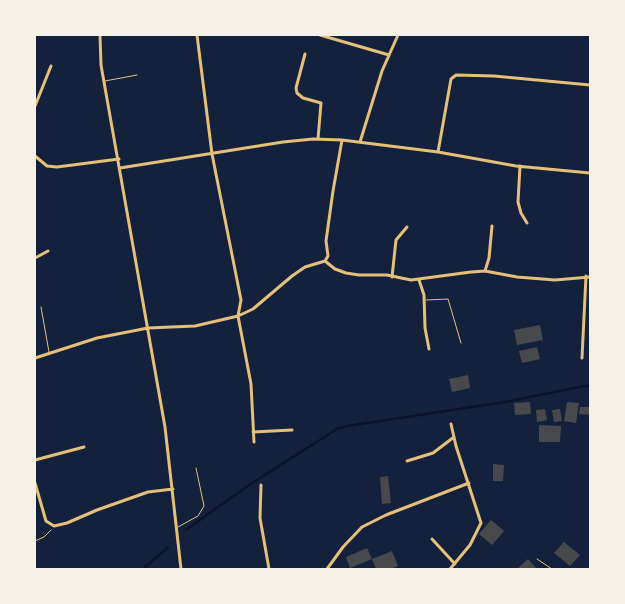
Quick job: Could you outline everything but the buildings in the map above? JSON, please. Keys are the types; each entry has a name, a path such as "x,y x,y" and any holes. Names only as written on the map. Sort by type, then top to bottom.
{"street":[{"path":"100,35 101,65 164,418 181,569"},
{"path":"197,35 212,154 241,300 238,316 251,384 254,442"},
{"path":"320,35 389,55"},
{"path":"360,142 380,78 398,35"},
{"path":"305,54 296,88 297,94 302,98 321,103 318,139"},
{"path":"35,106 51,66"},
{"path":"438,152 451,79 456,75 494,76 590,85"},
{"path":"120,168 283,142 318,139 360,142 438,152 520,166 590,173"},
{"path":"35,358 97,338 148,328 195,326 238,316 253,309 305,267 325,262 328,256 326,241 342,140"},
{"path":"35,156 47,166 57,167 119,159"},
{"path":"520,166 518,202 521,213 527,223"},
{"path":"485,271 489,258 492,226"},
{"path":"392,277 396,240 407,228"},
{"path":"35,258 48,251"},
{"path":"325,262 334,269 346,273 392,277 402,280 419,280 449,274 485,271 535,279 555,280 588,276 582,358"},
{"path":"419,280 425,300 425,328 430,349"},
{"path":"450,569 470,545 481,526 451,424"},
{"path":"253,432 292,430"},
{"path":"407,461 433,454 454,437"},
{"path":"35,460 84,447"},
{"path":"35,483 46,521 54,526 67,523 148,492 173,489"},
{"path":"327,569 343,547 362,527 386,514 469,483"},
{"path":"261,486 260,518 269,569"},
{"path":"432,539 455,564"}],"lane":[{"path":"104,82 137,76"},
{"path":"425,300 448,299 461,343"},
{"path":"41,307 49,353"},
{"path":"177,528 198,516 204,506 196,468"},
{"path":"537,559 552,569"}],"path":[{"path":"35,541 44,537 54,526"}],"waterway":[{"path":"186,530 249,485 337,429 505,402 590,385"},
{"path":"143,569 168,547"}]}
